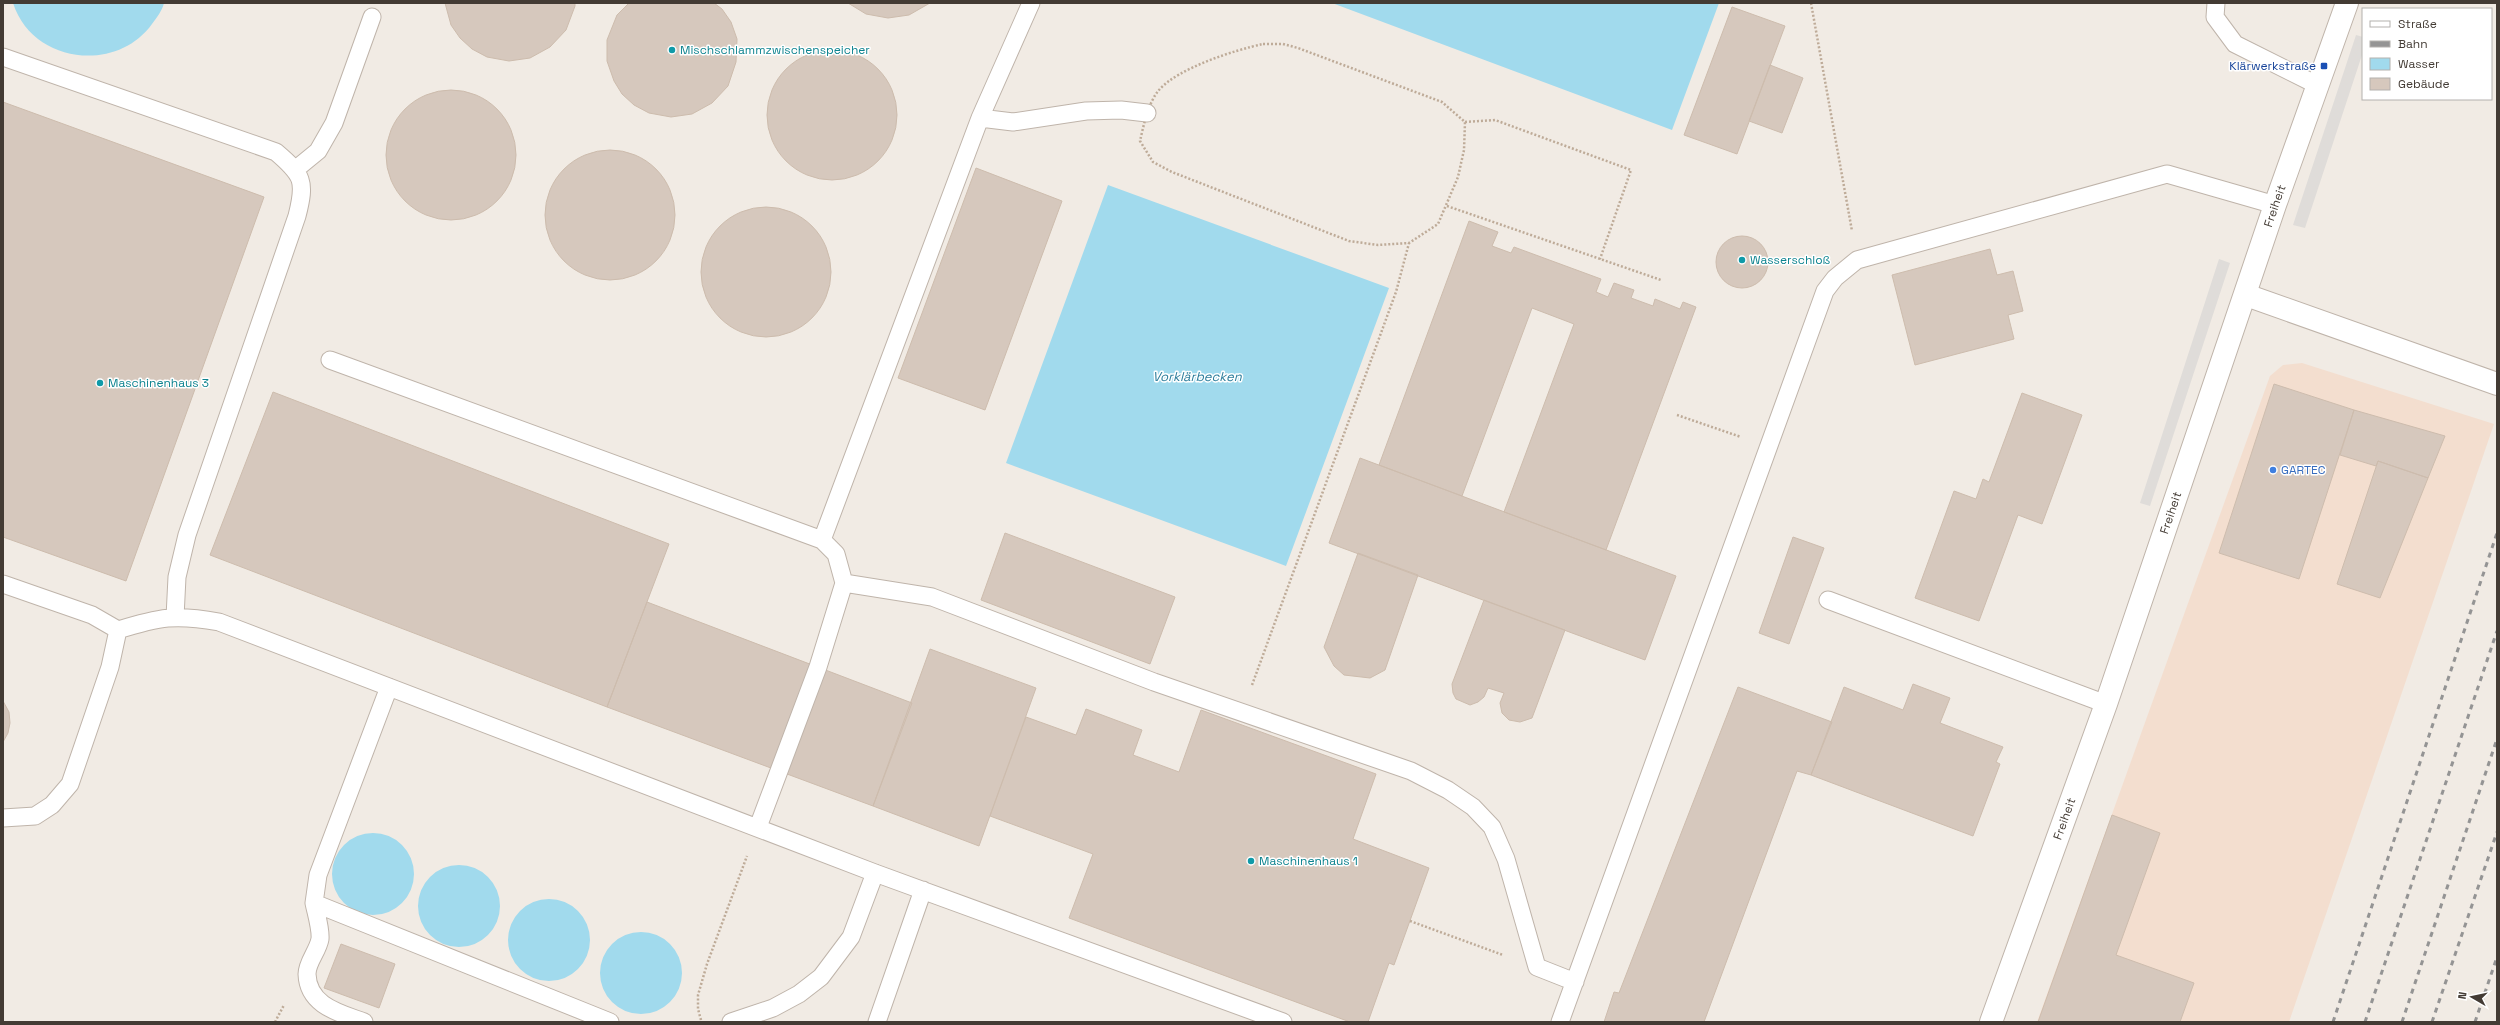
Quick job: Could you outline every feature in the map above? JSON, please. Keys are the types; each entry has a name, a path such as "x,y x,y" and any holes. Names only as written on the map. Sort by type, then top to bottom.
{"street":[{"name":"Freiheit","path":"1991,1022 2106,704 2246,295 2275,205 2346,3"},
{"path":"2246,295 2497,384"}],"lane":[{"path":"822,540 980,118 1031,3"},
{"path":"2216,3 2215,17 2235,44 2317,85"},
{"path":"296,169 318,151 334,123 372,17"},
{"path":"3,57 245,140 276,152 296,169 303,192 297,216 187,535 177,577 175,617"},
{"path":"980,118 1013,122 1086,111 1121,110 1147,113"},
{"path":"1560,1022 1825,291 1835,278 1857,260 2167,174 2275,205"},
{"path":"330,360 822,540 836,554 844,583 818,667 758,827"},
{"path":"844,583 932,598 1154,682 1411,771 1448,790 1473,807 1492,827 1506,859 1537,967 1575,982"},
{"path":"3,584 92,615 118,630 158,617 191,617 219,622 875,873 1283,1022"},
{"path":"1828,600 2106,704"},
{"path":"3,818 35,816 52,805 70,784 110,667 118,630"},
{"path":"364,1022 327,1008 317,1000 311,988 307,973 320,939 314,903 318,875 389,687"},
{"path":"730,1022 773,1008 799,994 821,978 851,937 875,873"},
{"path":"877,1022 924,890"},
{"path":"314,903 610,1022"}],"path":[{"path":"1811,3 1857,260"},
{"path":"1465,122 1464,150 1458,177 1447,206 1438,224 1408,243 1378,245 1349,241 1172,172 1153,162 1140,141 1147,113 1159,90 1180,74 1236,50 1263,44 1283,44 1442,102 1465,122 1495,120 1631,170 1600,259"},
{"path":"1447,206 1661,280"},
{"path":"1242,712 1396,292 1408,243"},
{"path":"1677,415 1768,447"},
{"path":"701,1022 698,1009 698,995 707,964 758,827"},
{"path":"1410,921 1537,967"}],"shaded area":[{"path":"2356,35 2362,37 2362,55 2305,228 2293,225"},
{"path":"2219,259 2230,263 2150,506 2140,503"},
{"path":"2302,363 2494,424 2289,1022 2037,1022 2270,376 2283,365"}],"water":[{"path":"13,3 164,3 161,11 152,24 136,40 118,50 97,55 76,55 56,49 38,39 23,23"},
{"path":"1332,3 1719,3 1672,130"},
{"name":"Vorklärbecken","path":"1108,185 1389,288 1286,566 1006,463"},
{"path":"365,833 381,833 396,840 407,851 414,866 414,882 411,890 402,903 389,912 381,915 365,915 350,908 339,897 332,882 332,866 339,851 350,840"},
{"path":"451,865 467,865 482,872 493,883 500,898 500,914 497,922 488,935 475,944 467,947 451,947 436,940 425,929 418,914 418,898 425,883 436,872"},
{"path":"541,899 557,899 572,906 583,917 590,932 590,948 587,956 578,969 565,978 557,981 541,981 526,974 515,963 508,948 508,932 515,917 526,906"},
{"path":"633,932 649,932 664,939 675,950 682,965 682,981 679,989 670,1002 657,1011 649,1014 633,1014 618,1007 607,996 600,981 600,965 607,950 618,939"}],"building":[{"path":"445,3 575,3 575,6 566,30 550,47 530,58 509,61 487,57 472,49 460,38 451,25"},
{"name":"Mischschlammzwischenspeicher","path":"629,3 714,3 722,9 731,22 737,39 736,62 728,86 712,103 692,114 671,117 649,113 634,105 622,94 614,81 607,61 607,40 617,15"},
{"path":"848,3 930,3 909,15 888,18 866,14"},
{"path":"1732,7 1785,26 1737,154 1684,135"},
{"path":"838,50 857,55 878,69 892,90 896,102 896,128 892,140 878,161 857,175 845,179 826,180 807,175 786,161 772,140 768,128 767,109 772,90 786,69 807,55 819,51"},
{"path":"1770,65 1803,78 1782,133 1749,121"},
{"path":"457,90 476,95 497,109 511,130 515,142 515,168 511,180 497,201 476,215 464,219 445,220 426,215 405,201 391,180 387,168 386,149 391,130 405,109 426,95 438,91"},
{"name":"Maschinenhaus 3","path":"3,102 264,197 126,581 3,537"},
{"path":"616,150 635,155 656,169 670,190 674,202 674,228 670,240 656,261 635,275 623,279 604,280 585,275 564,261 550,240 546,228 545,209 550,190 564,169 585,155 597,151"},
{"path":"976,168 1062,201 985,410 898,378"},
{"path":"772,207 791,212 812,226 826,247 830,259 830,285 826,297 812,318 791,332 779,336 760,337 741,332 720,318 706,297 702,285 701,266 706,247 720,226 741,212 753,208"},
{"path":"1469,221 1498,232 1492,246 1511,253 1514,247 1601,279 1596,292 1608,297 1614,283 1634,290 1631,298 1653,306 1655,299 1680,309 1683,302 1696,307 1606,550 1504,512 1574,324 1532,308 1462,496 1379,465"},
{"name":"Wasserschloß","path":"1737,236 1747,236 1761,243 1768,257 1768,267 1761,281 1747,288 1737,288 1727,284 1720,277 1716,267 1716,257 1720,247 1727,240"},
{"path":"1990,249 1997,275 2013,271 2023,311 2008,315 2014,339 1915,365 1892,275"},
{"path":"2274,384 2354,410 2299,579 2219,553"},
{"path":"273,392 669,544 607,707 210,555"},
{"path":"2022,393 2082,415 2042,524 2018,515 1979,621 1915,598 1954,491 1976,499 1983,479 1989,482"},
{"path":"2354,410 2445,436 2428,478 2378,461 2376,466 2340,455"},
{"path":"1360,458 1676,576 1645,660 1329,543"},
{"path":"2378,461 2428,478 2380,598 2337,584"},
{"path":"1005,533 1175,597 1150,664 981,600"},
{"path":"1793,537 1824,548 1789,644 1759,633"},
{"path":"1358,553 1418,575 1385,670 1370,678 1344,675 1334,666 1324,647"},
{"path":"1484,600 1565,630 1532,718 1520,722 1509,720 1502,713 1500,703 1504,693 1488,688 1484,697 1478,702 1470,705 1456,699 1453,693 1452,684"},
{"path":"647,602 912,703 873,806 607,707"},
{"path":"930,649 1036,688 979,846 873,806"},
{"path":"1913,684 1950,698 1940,723 2003,747 1996,762 2000,764 1973,836 1811,775 1844,687 1903,710"},
{"path":"1738,687 1832,722 1811,775 1797,771 1704,1022 1604,1022 1614,992 1619,993"},
{"path":"3,701 9,712 10,723 8,733 3,742"},
{"name":"Maschinenhaus 1","path":"1086,709 1142,730 1133,755 1179,772 1201,710 1376,774 1353,839 1429,868 1394,965 1389,963 1368,1022 1350,1022 1069,918 1093,854 990,816 1026,717 1076,735"},
{"path":"2112,815 2160,833 2116,955 2194,983 2180,1022 2038,1022"},
{"path":"341,944 395,964 379,1008 324,988"}],"railway":[{"path":"2333,1022 2497,533"},
{"path":"2365,1022 2497,631"},
{"path":"2402,1022 2497,739"},
{"path":"2432,1022 2497,832"},
{"path":"2475,1022 2497,957"}],"place":[{"name":"Mischschlammzwischenspeicher","path":"672,50"},
{"name":"Klärwerkstraße","path":"2324,66"},
{"name":"Wasserschloß","path":"1742,260"},
{"name":"Maschinenhaus 3","path":"100,383"},
{"name":"GARTEC","path":"2273,470"},
{"name":"Maschinenhaus 1","path":"1251,861"}]}
